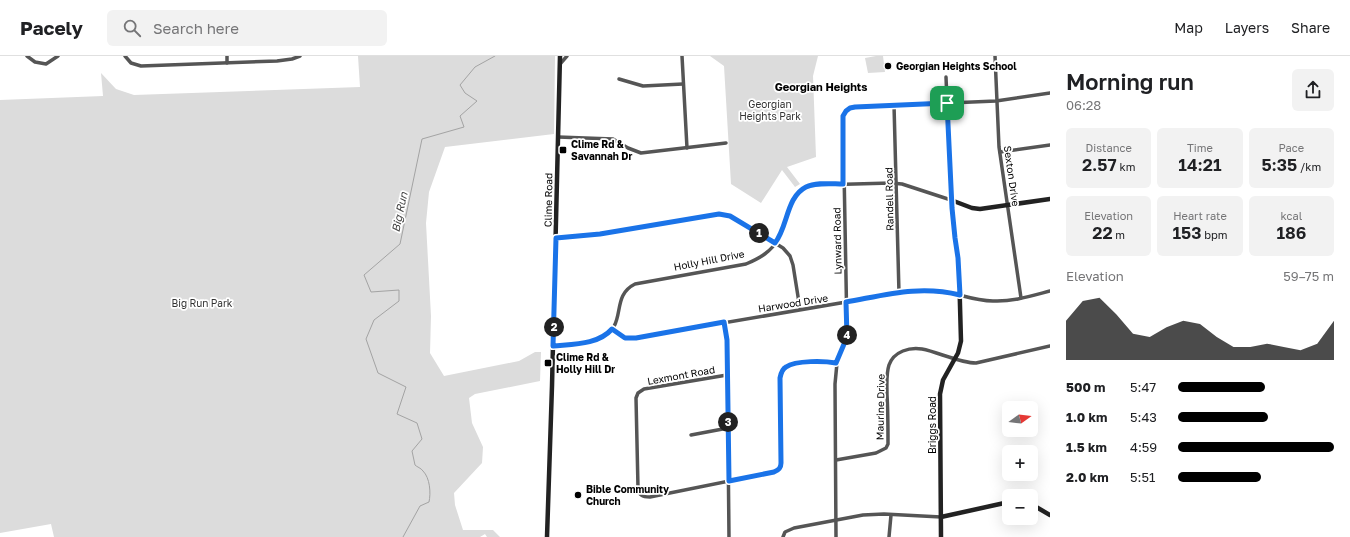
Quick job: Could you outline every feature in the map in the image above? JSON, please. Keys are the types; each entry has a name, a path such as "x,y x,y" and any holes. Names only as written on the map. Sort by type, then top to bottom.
{"street":[{"path":"27,56 35,62 46,64 58,56"},
{"path":"125,56 131,63 141,66 285,61 300,56"},
{"path":"227,56 227,63"},
{"name":"Clime Road","path":"547,537 560,56"},
{"path":"559,65 567,56"},
{"path":"682,56 687,148"},
{"name":"Sexton Drive","path":"994,56 1000,152 1021,298"},
{"name":"Briggs Road","path":"942,537 940,394 943,380 955,358 960,341 960,295 958,258 951,200 946,77"},
{"path":"619,79 643,86 683,84"},
{"path":"894,105 996,101 1050,93"},
{"name":"Lynward Road","path":"836,537 836,363 847,337 842,121 846,111 850,108 894,105"},
{"name":"Randell Road","path":"894,105 899,293"},
{"path":"558,137 613,139 628,148 641,153 726,143"},
{"path":"1000,152 1050,145"},
{"name":"Holly Hill Drive","path":"612,329 617,322 622,294 630,286 640,282 746,264 762,257 771,249 779,238 792,204 798,194 807,187 843,184 896,184 917,188 976,208 988,208 1050,199"},
{"path":"556,238 600,234 719,214 730,216 783,248 790,256 793,265 800,309"},
{"name":"Harwood Drive","path":"612,329 625,338 636,338 800,309 923,290 941,291 979,300 992,301 1012,300 1050,291"},
{"path":"724,322 727,340 729,537"},
{"path":"553,346 595,340 605,336 612,329"},
{"name":"Maurine Drive","path":"836,460 876,453 886,448 888,444 887,378 889,364 898,354 910,348 916,348 971,363 1050,346"},
{"path":"729,481 774,472 781,467 780,378 781,372 784,368 792,365 820,361 836,363"},
{"name":"Lexmont Road","path":"727,375 644,390 638,393 636,398 638,492 642,496 650,497 729,481"},
{"path":"691,436 728,428"},
{"path":"783,537 787,530 862,515 941,517 1002,504"},
{"path":"1038,508 1050,515"},
{"path":"889,537 890,515"}],"green space":[{"name":"Big Run Park","path":"358,56 555,56 554,134 445,147 429,192 426,223 431,316 430,353 444,376 519,361 535,352 541,352 540,381 475,394 469,398 472,423 483,447 482,463 454,493 455,505 463,530 493,530 500,537 487,537 485,534 480,537 54,537 51,524 0,533 0,100 103,96 101,73 116,89 134,95 360,87"},
{"name":"Georgian Heights Park","path":"710,56 818,56 813,76 816,157 787,167 800,184 795,187 782,170 761,203 731,184 724,66"},
{"path":"883,56 885,72 868,73 865,58"}],"waterway":[{"name":"Big Run","path":"403,537 420,506 429,502 429,486 425,474 415,465 412,451 422,439 417,423 397,414 406,387 378,373 366,339 374,320 399,301 399,290 371,292 364,275 400,244 422,139 464,127 460,116 477,101 465,93 460,85 475,67 495,56"}],"place":[{"name":"Georgian Heights School","path":"888,66"},
{"name":"Clime Rd & Savannah Dr","path":"563,150"},
{"name":"Clime Rd & Holly Hill Dr","path":"548,363"},
{"name":"Bible Community Church","path":"578,495"}],"district":[{"name":"Georgian Heights","path":"821,86"}],"route":[{"path":"947,103 952,208 958,258 960,295 941,291 923,290 846,302 847,337 836,363 820,361 792,365 786,366 781,372 781,467 778,470 729,481 727,340 724,322 636,338 625,338 612,329 605,336 595,340 553,346 556,238 600,234 725,214 775,243 784,228 792,204 798,194 807,187 843,184 842,121 846,111 855,107 947,103"}]}
